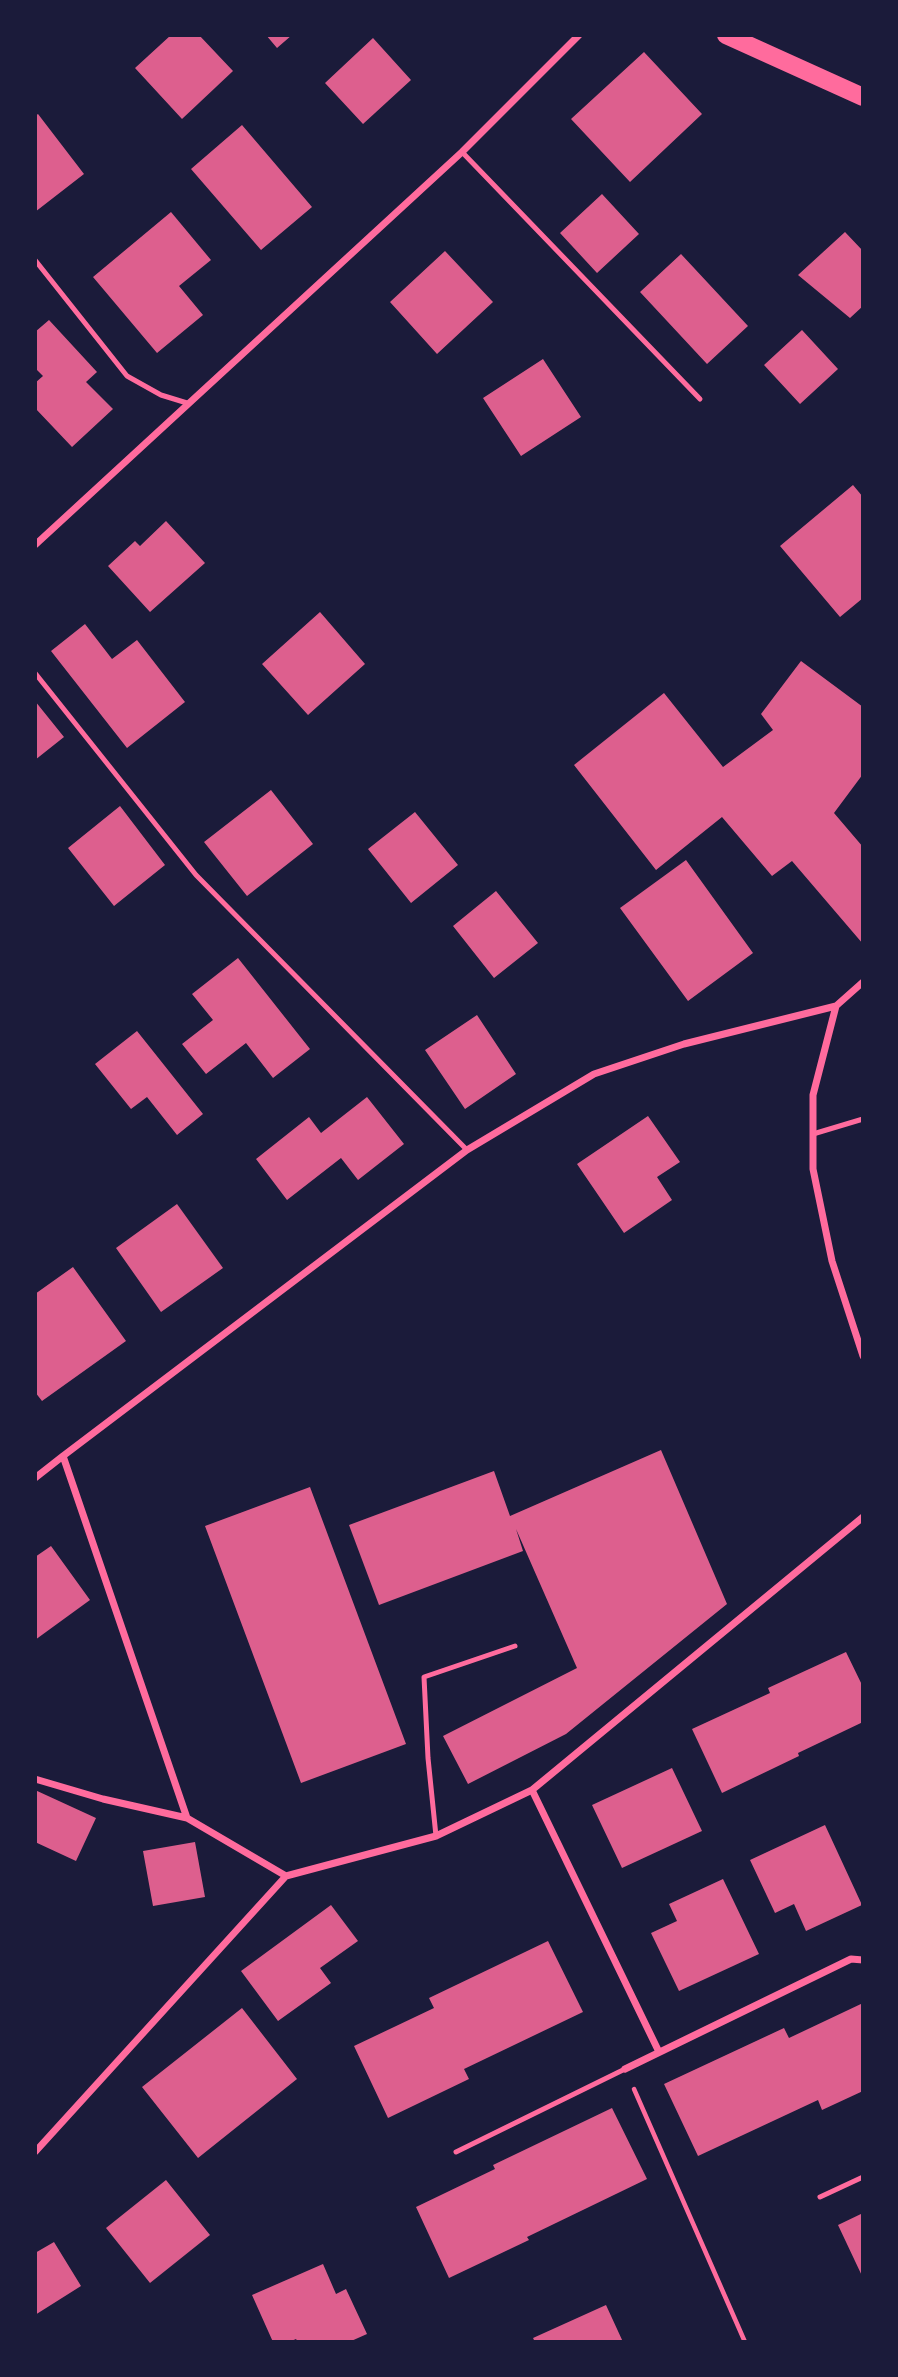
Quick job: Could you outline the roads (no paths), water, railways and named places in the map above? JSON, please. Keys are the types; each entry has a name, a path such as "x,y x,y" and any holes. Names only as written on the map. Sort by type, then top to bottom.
{"main road":[{"path":"726,35 863,97"}],"street":[{"path":"35,545 461,152 579,35"},
{"path":"35,1478 467,1150 594,1074 684,1044 836,1006 863,982"},
{"path":"836,1006 813,1095 813,1168 832,1261 863,1356"},
{"path":"64,1456 187,1818"},
{"path":"35,2152 286,1876 436,1836 532,1790 863,1517"},
{"path":"35,1779 103,1799 187,1818 286,1876"},
{"path":"532,1790 659,2052"},
{"path":"625,2069 852,1959 863,1960"}],"lane":[{"path":"461,152 701,400"},
{"path":"35,260 127,376 161,395 187,403"},
{"path":"35,673 196,874 467,1150"},
{"path":"813,1134 863,1119"},
{"path":"436,1836 428,1758 424,1677 515,1646"},
{"path":"456,2152 625,2069"},
{"path":"820,2197 863,2177"}]}
